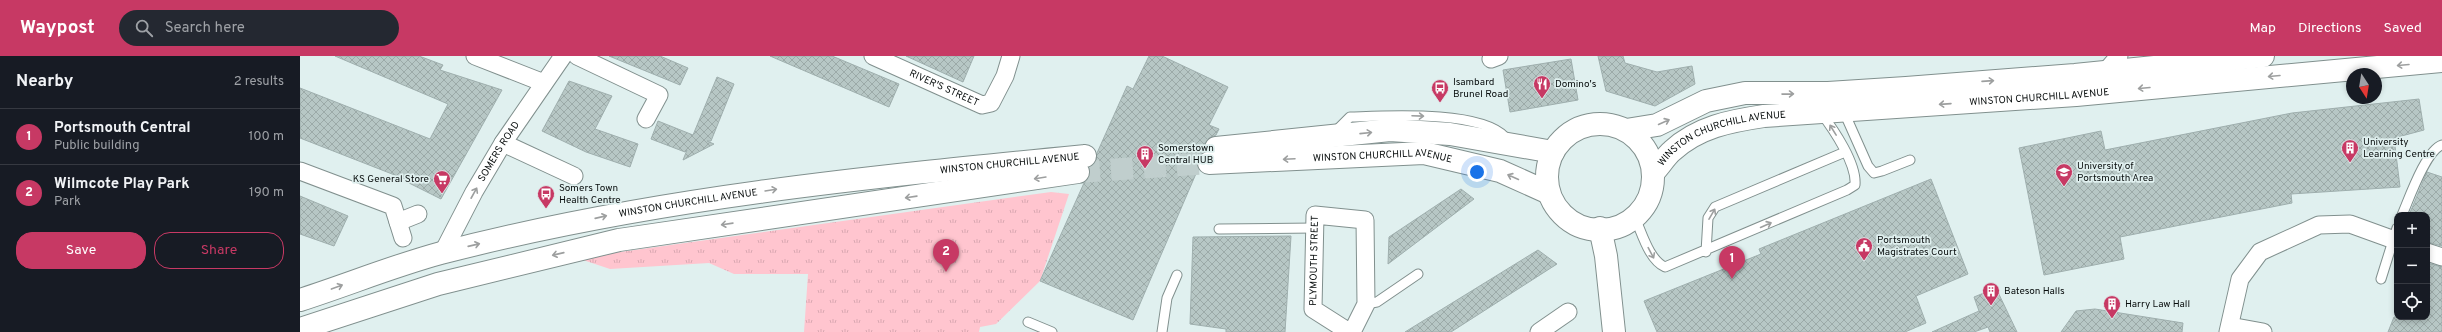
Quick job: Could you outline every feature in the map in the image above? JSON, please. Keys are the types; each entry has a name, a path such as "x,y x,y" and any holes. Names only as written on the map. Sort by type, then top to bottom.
{"main road":[{"name":"WINSTON CHURCHILL AVENUE","path":"1626,130 1657,125 1706,101 1744,94 1828,93 2112,64 2263,56"},
{"name":"WINSTON CHURCHILL AVENUE","path":"1654,173 1675,148 1707,128 1732,121 1764,116 1844,112 2076,95 2442,61"},
{"path":"1590,124 1607,124 1626,130 1638,139 1651,160 1654,173 1653,186 1648,200 1635,218 1618,227 1587,229 1568,220 1556,208 1549,193 1547,169 1553,152 1565,136 1577,128 1590,124"},
{"name":"WINSTON CHURCHILL AVENUE","path":"1549,193 1500,171 1424,153 1213,155 1331,136 1390,130 1450,134 1553,152"},
{"name":"WINSTON CHURCHILL AVENUE","path":"300,300 402,264 443,252 620,213 799,185 1082,164 619,240 438,284 300,329"},
{"path":"1600,228 1606,256 1614,332"}],"street":[{"path":"475,56 544,83"},
{"name":"SOMERS ROAD","path":"443,252 474,192 503,143 562,56"},
{"path":"577,56 659,95 646,120"},
{"name":"RIVER'S STREET","path":"873,56 982,105 991,103 1005,76 1011,56"},
{"path":"503,143 574,176"},
{"path":"300,171 393,206 403,238"},
{"path":"398,222 418,214"},
{"name":"PLYMOUTH STREET","path":"1349,332 1341,325 1313,309 1316,215 1365,220 1366,304 1352,332"},
{"path":"2263,332 2229,329 2240,279 2260,252 2289,237 2319,225 2350,224 2394,235"},
{"path":"2430,253 2442,257"},
{"path":"1538,332 1568,312"}],"lane":[{"path":"1844,112 1868,166 1874,172 1910,160"},
{"path":"1635,218 1659,265 1665,268 1706,252 1855,185 1856,177 1845,152 1822,113"},
{"path":"2403,212 2430,156 2437,147 2442,145"},
{"path":"1706,252 1708,218 1715,207 1845,152"},
{"path":"1219,229 1315,228"},
{"path":"2381,279 2394,242"},
{"path":"1366,304 1377,302 1418,274"},
{"path":"1162,332 1167,298 1177,275"},
{"path":"1028,322 1052,332"}],"green space":[{"path":"1051,192 1069,194 1040,281 996,324 980,327 979,332 804,332 808,274 734,274 709,263 610,269 577,258"}],"building":[{"path":"335,56 419,56 443,65 440,70 502,90 441,199 409,183 410,181 300,138 300,88 430,139 448,104"},
{"path":"609,56 660,56 688,68 680,85"},
{"path":"770,56 832,56 899,84 889,107"},
{"path":"906,56 974,56 963,82"},
{"name":"Somerstown Central HUB","path":"1149,56 1162,56 1228,87 1209,125 1219,129 1216,135 1209,138 1205,143 1204,152 1198,158 1198,169 1133,320 1040,281 1084,183 1089,177 1090,169 1096,161 1097,153 1127,86 1133,89"},
{"path":"1598,56 1623,56 1625,63 1657,72 1692,66 1695,84 1655,106 1606,91"},
{"path":"1571,59 1578,100 1510,112 1503,70"},
{"path":"717,77 734,84 711,141 707,141 714,144 683,160 687,150 685,152 651,139 658,121 693,135"},
{"path":"569,81 612,96 595,129 638,144 630,167 586,152 542,131"},
{"path":"2419,99 2424,130 2394,138 2400,187 2291,194 2292,203 2120,237 2124,259 2044,275 2019,148 2101,131 2105,150 2292,113"},
{"path":"2427,172 2442,177 2442,246 2430,243 2430,212 2410,212"},
{"name":"Portsmouth Magistrates Court","path":"1931,179 1968,274 1916,296 1926,323 1905,332 1657,332 1644,301 1761,254 1759,249"},
{"path":"1461,189 1474,199 1388,264 1389,237"},
{"path":"300,196 348,216 334,246 300,234"},
{"path":"1291,236 1285,332 1226,332 1226,329 1190,324 1193,237"},
{"path":"1538,250 1557,264 1451,332 1405,332"},
{"path":"2430,264 2442,267 2442,332 2388,332 2394,317 2394,320 2430,320"},
{"name":"Bateson Halls","path":"1996,288 2017,332 1990,332 1988,327 1974,332 1932,332 1979,311 1974,297"},
{"name":"Harry Law Hall","path":"2095,309 2183,323 2182,332 2061,332 2076,311"}],"tunnel":[{"path":"1078,172 1209,163"}],"place":[{"name":"Domino's","path":"1542,99"},
{"name":"Isambard Brunel Road","path":"1440,103"},
{"name":"University Learning Centre","path":"2350,163"},
{"name":"Somerstown Central HUB","path":"1145,169"},
{"name":"University of Portsmouth Area","path":"2064,187"},
{"name":"KS General Store","path":"442,194"},
{"name":"Somers Town Health Centre","path":"546,209"},
{"name":"Portsmouth Magistrates Court","path":"1864,261"},
{"name":"Wilmcote Play Park","path":"946,272"},
{"name":"Portsmouth Central","path":"1732,279"},
{"name":"Bateson Halls","path":"1991,306"},
{"name":"Harry Law Hall","path":"2112,319"}]}
